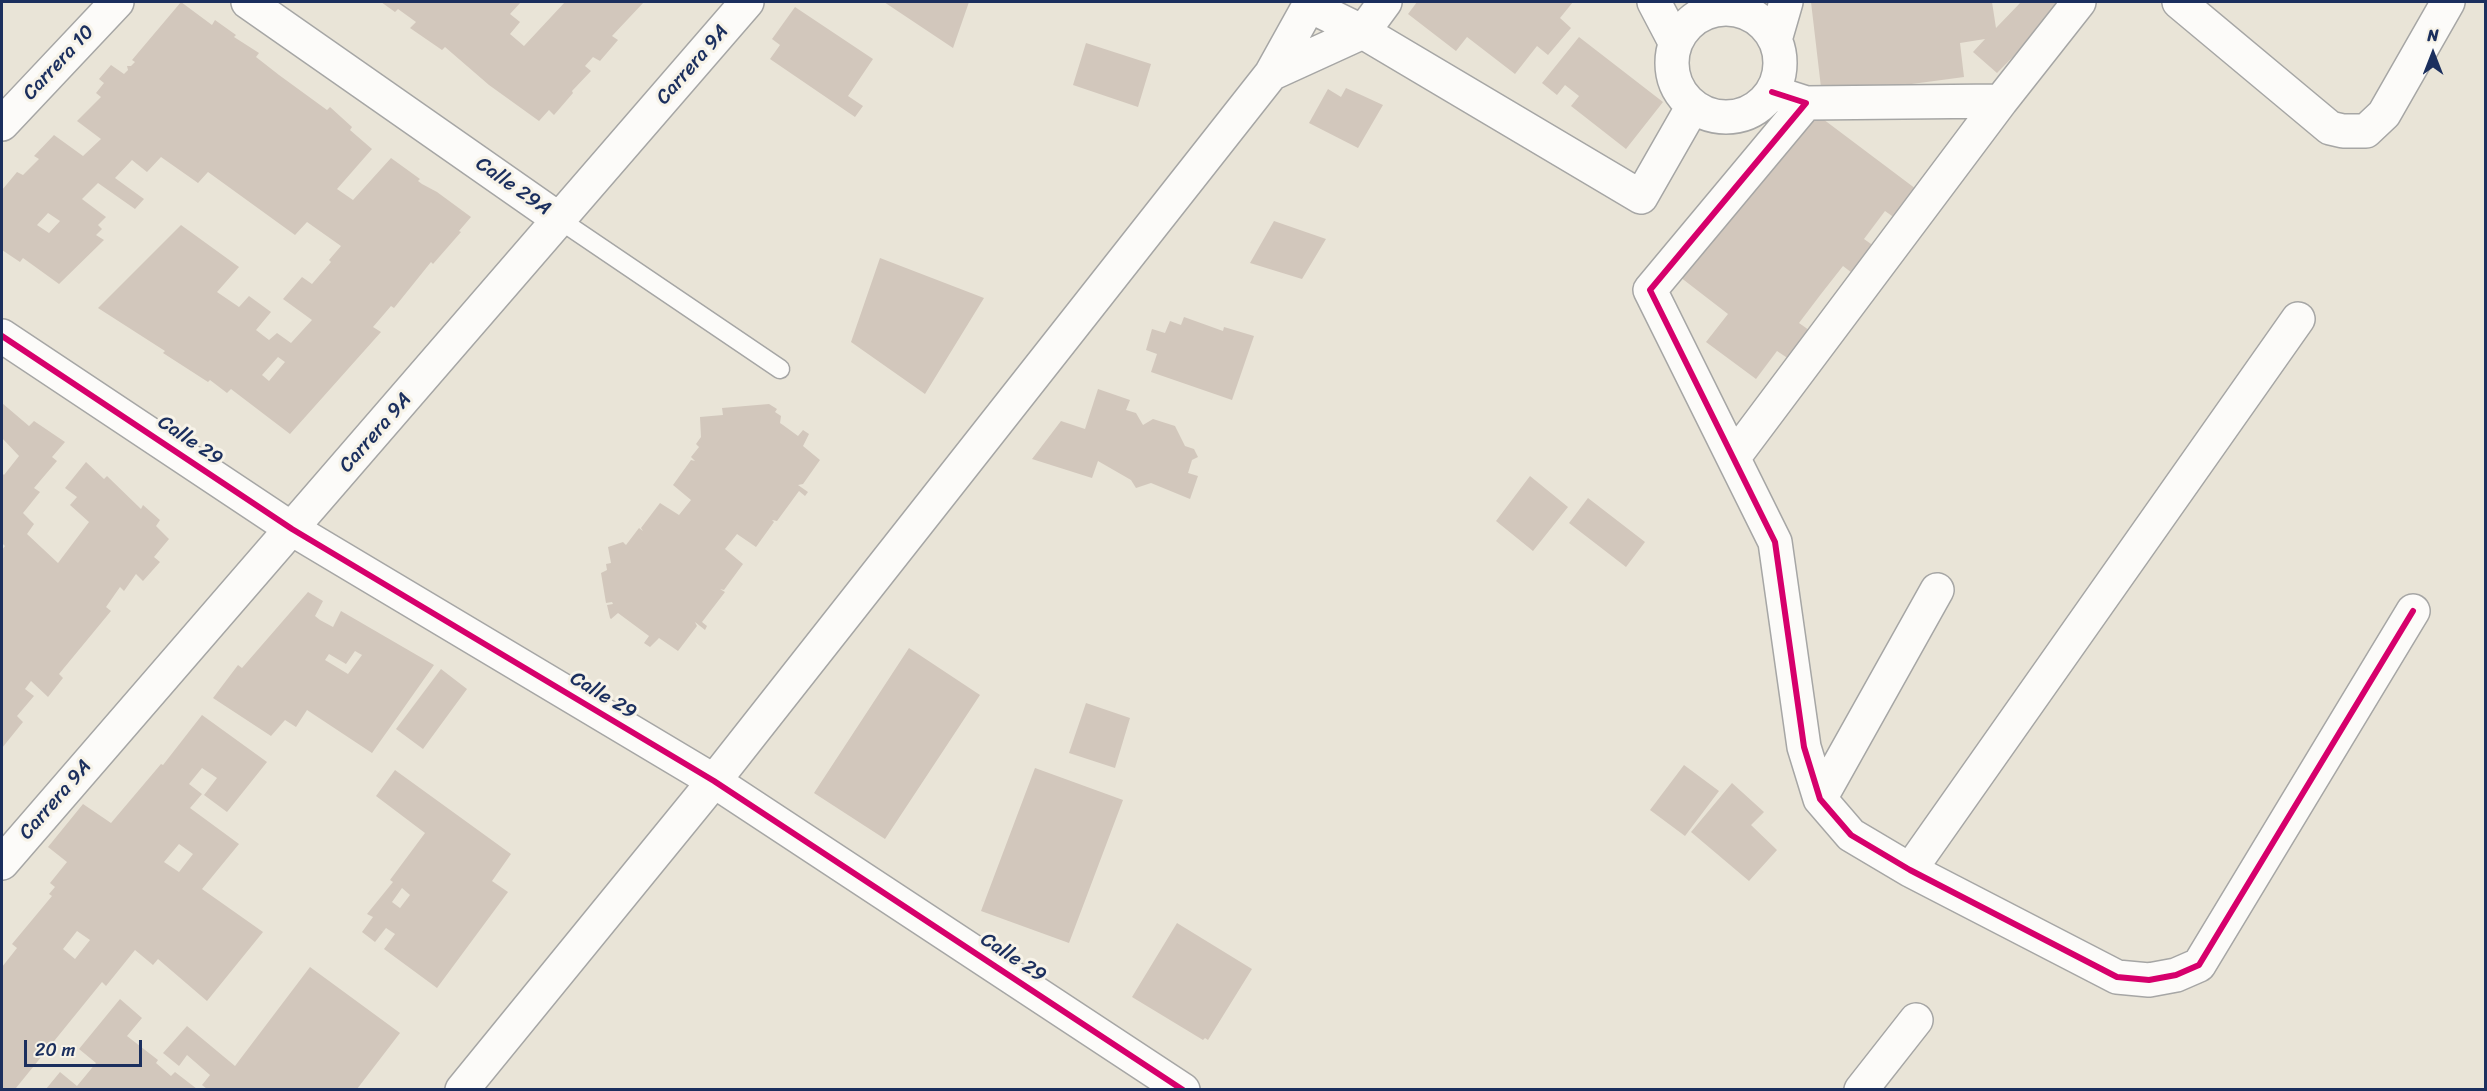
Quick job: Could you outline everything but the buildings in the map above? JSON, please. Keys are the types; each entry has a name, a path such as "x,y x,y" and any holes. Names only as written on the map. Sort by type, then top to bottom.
{"street":[{"name":"Carrera 10","path":"2,124 117,2"},
{"name":"Calle 29A","path":"248,2 560,219"},
{"name":"Carrera 9A","path":"2,863 747,2"},
{"path":"1271,74 1363,32 1385,2"},
{"path":"1654,2 1676,42"},
{"path":"1775,40 1786,2"},
{"path":"1734,457 2001,101 2079,2"},
{"path":"2179,2 2330,128 2343,131 2366,131 2384,114 2448,2"},
{"path":"462,1089 714,781 1271,74 1310,3 1641,197 1693,106"},
{"path":"1733,9 1750,15 1765,26 1775,40 1780,57 1779,76 1772,92 1760,105 1744,114 1726,117 1708,114 1693,106 1680,93 1673,77 1671,59 1676,42 1685,27 1698,16 1716,10 1733,9"},
{"path":"1772,92 1806,103 2001,101"},
{"path":"1806,103 1650,290 1775,542 1804,747 1820,799 1851,835 1910,870 2117,977 2149,981 2176,975 2199,965 2413,611"},
{"path":"1910,870 2298,319"},
{"name":"Calle 29","path":"2,336 292,529 714,781 1183,1089"},
{"path":"1820,799 1937,590"},
{"path":"1861,1089 1916,1020"}],"lane":[{"name":"Calle 29A","path":"560,219 780,369"}],"cycle path":[{"path":"1772,92 1806,103 1650,290 1775,542 1804,747 1820,799 1851,835 1910,870 2117,977 2149,980 2176,975 2199,965 2413,611"},
{"path":"2,336 292,529 714,781 1183,1090"}]}
